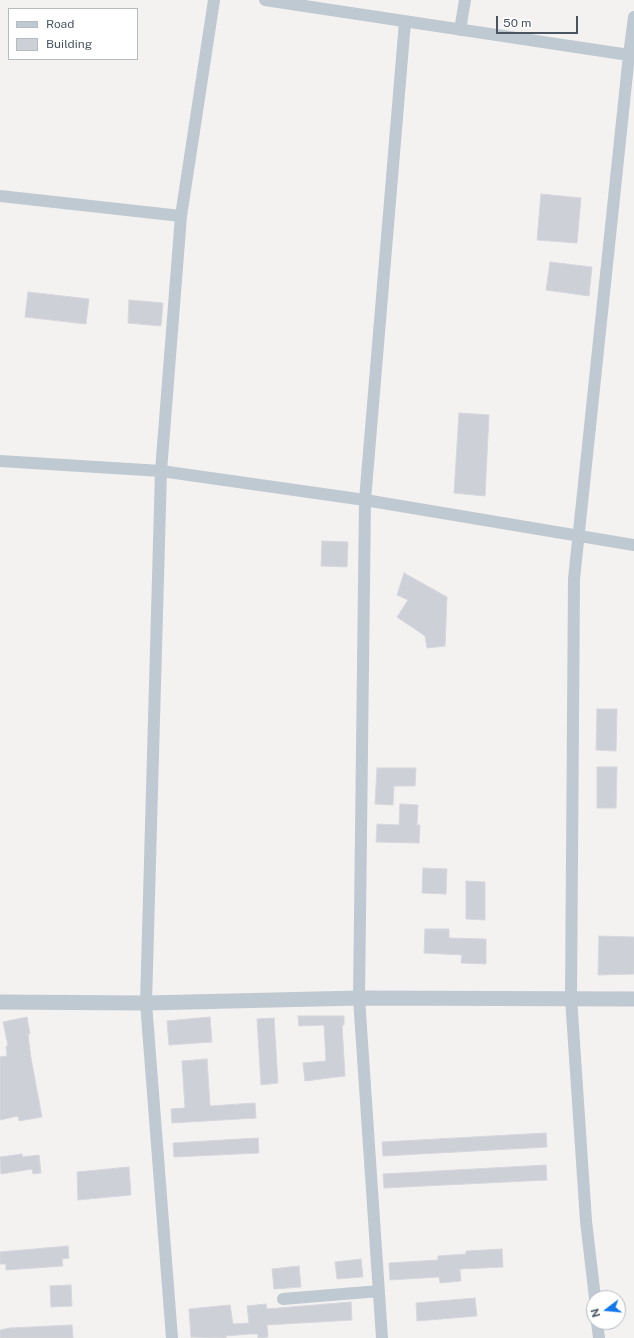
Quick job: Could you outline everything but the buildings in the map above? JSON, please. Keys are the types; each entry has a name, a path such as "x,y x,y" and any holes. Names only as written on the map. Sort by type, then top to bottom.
{"street":[{"path":"172,1338 146,1003 161,471 181,216 214,0"},
{"path":"265,0 631,56"},
{"path":"460,30 465,0"},
{"path":"594,1290 586,1221 570,998 574,579 634,17"},
{"path":"382,1338 359,998 365,500 404,22"},
{"path":"0,196 181,216"},
{"path":"0,460 161,471 365,500 634,545"},
{"path":"0,1002 146,1003 359,998 634,999"},
{"path":"283,1299 379,1291"}]}
